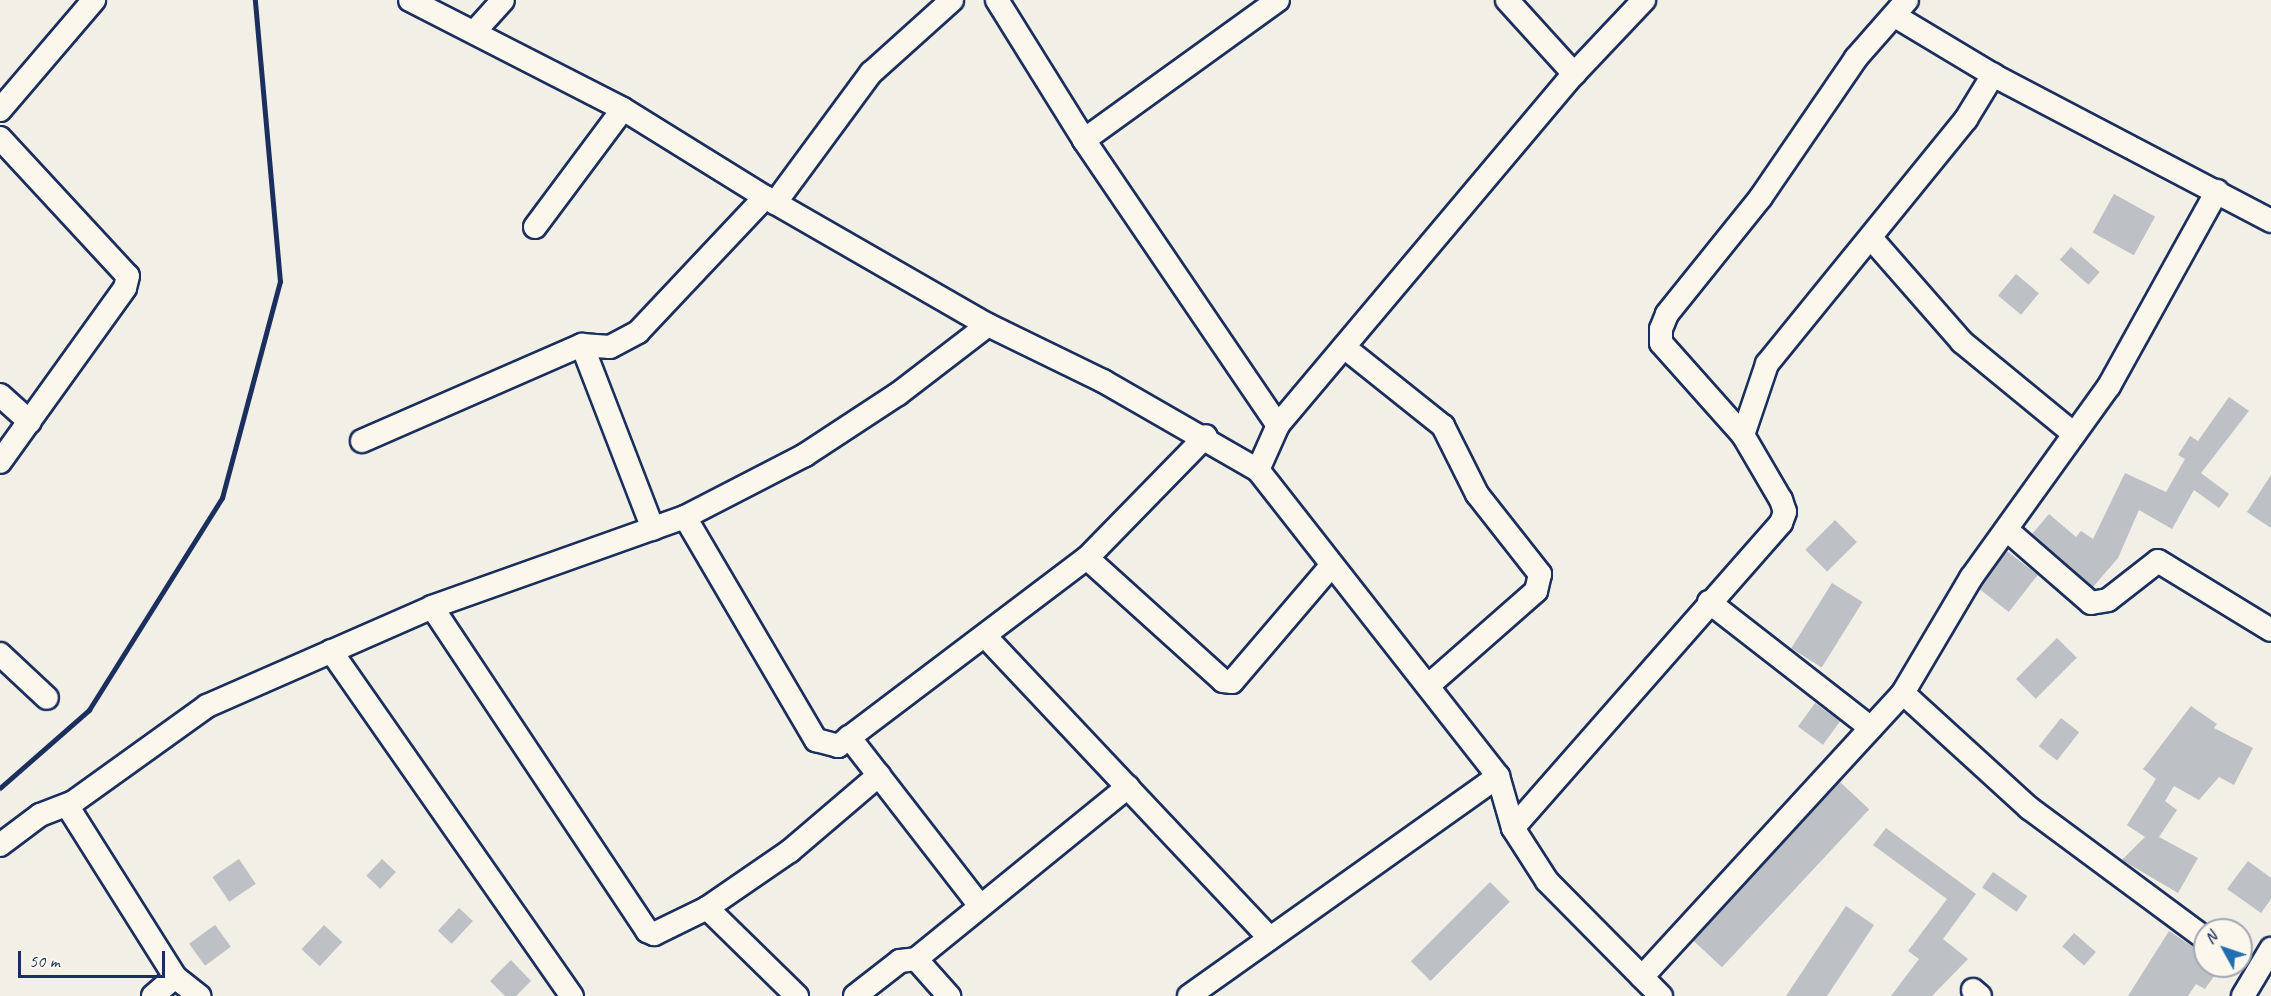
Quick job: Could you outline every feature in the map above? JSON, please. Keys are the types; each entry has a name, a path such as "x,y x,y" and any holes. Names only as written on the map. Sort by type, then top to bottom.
{"street":[{"path":"0,110 94,0"},
{"path":"410,0 476,30 623,109 770,200 988,325 1206,436 1258,470 1331,566 1429,685 1498,776 1513,828 1547,881 1660,996"},
{"path":"476,30 504,0"},
{"path":"362,441 582,345 610,347 638,332 770,200 871,73 952,0"},
{"path":"996,0 1084,140 1278,425"},
{"path":"1084,140 1278,0"},
{"path":"1507,0 1574,74"},
{"path":"1258,470 1278,425 1574,74 1644,0"},
{"path":"1513,828 1709,602 1781,523 1785,512 1743,435 1661,343 1661,329 1667,314 1761,197 1856,58 1901,8 1993,75 2271,221"},
{"path":"1743,435 1767,364 1966,119 1993,75"},
{"path":"535,227 623,109"},
{"path":"0,138 128,276 125,288 0,462"},
{"path":"1642,977 1903,693 1971,578 2109,386 2217,191"},
{"path":"1870,238 1962,342 2074,434"},
{"path":"0,845 40,815 72,803 207,706 432,607 685,517 805,455 898,394 988,325"},
{"path":"582,345 653,529"},
{"path":"1344,347 1443,426 1477,494 1540,574 1536,591 1429,685"},
{"path":"0,395 30,422"},
{"path":"685,517 816,740 838,746 1087,558 1206,436"},
{"path":"2007,530 2091,603 2108,600 2158,561 2271,630"},
{"path":"1087,558 1223,681 1232,682 1331,566"},
{"path":"1709,602 1871,728"},
{"path":"432,607 647,931 662,933 707,909 790,851 879,775"},
{"path":"986,636 1270,938"},
{"path":"331,651 572,996"},
{"path":"0,654 47,699"},
{"path":"1903,693 2029,808 2193,929"},
{"path":"849,737 980,906"},
{"path":"1189,996 1498,776"},
{"path":"855,996 900,960 916,959 1128,787"},
{"path":"72,803 70,810 175,977 199,996"},
{"path":"707,909 797,996"},
{"path":"2243,996 2271,949"},
{"path":"916,959 949,996"},
{"path":"553,970 553,996"},
{"path":"153,996 175,977"}],"building":[{"path":"2114,194 2155,217 2134,255 2093,232"},
{"path":"2071,247 2100,272 2089,285 2060,260"},
{"path":"2016,274 2039,293 2021,315 1998,295"},
{"path":"2229,397 2249,411 2201,473 2229,494 2219,508 2194,490 2172,529 2139,510 2118,558 2093,587 2032,534 2049,514 2076,537 2081,531 2093,539 2125,473 2166,492 2185,459 2178,455 2190,436 2198,441"},
{"path":"2271,475 2271,528 2247,512"},
{"path":"1835,520 1857,542 1827,572 1805,550"},
{"path":"2007,551 2038,575 2009,612 1978,588"},
{"path":"1832,583 1863,602 1822,667 1791,648"},
{"path":"2057,638 2077,658 2036,699 2016,679"},
{"path":"1815,703 1840,721 1823,745 1798,726"},
{"path":"2191,706 2217,724 2214,728 2253,748 2234,785 2219,777 2199,800 2174,786 2165,801 2177,810 2159,837 2198,858 2178,893 2122,860 2145,837 2127,825 2156,779 2143,769"},
{"path":"2061,718 2079,732 2057,761 2039,746"},
{"path":"1840,782 1869,809 1722,967 1693,940"},
{"path":"1886,828 1976,894 1943,939 1968,959 1932,996 1891,996 1919,959 1908,951 1947,899 1873,845"},
{"path":"239,859 256,884 229,902 212,877"},
{"path":"382,859 396,872 380,889 366,876"},
{"path":"2248,861 2271,878 2271,899 2261,913 2227,889"},
{"path":"1993,872 2027,896 2017,912 1982,888"},
{"path":"1490,882 1510,902 1431,981 1411,961"},
{"path":"1846,906 1874,925 1827,996 1786,996"},
{"path":"459,908 473,921 452,944 438,931"},
{"path":"215,925 231,947 205,966 189,944"},
{"path":"324,925 342,942 320,966 301,949"},
{"path":"2169,931 2193,947 2193,978 2213,978 2205,989 2196,984 2188,996 2128,996"},
{"path":"2074,933 2096,952 2084,966 2062,947"},
{"path":"511,960 531,981 516,996 505,996 490,981"}],"railway":[{"path":"0,788 89,710 222,498 280,282 255,0"}]}
